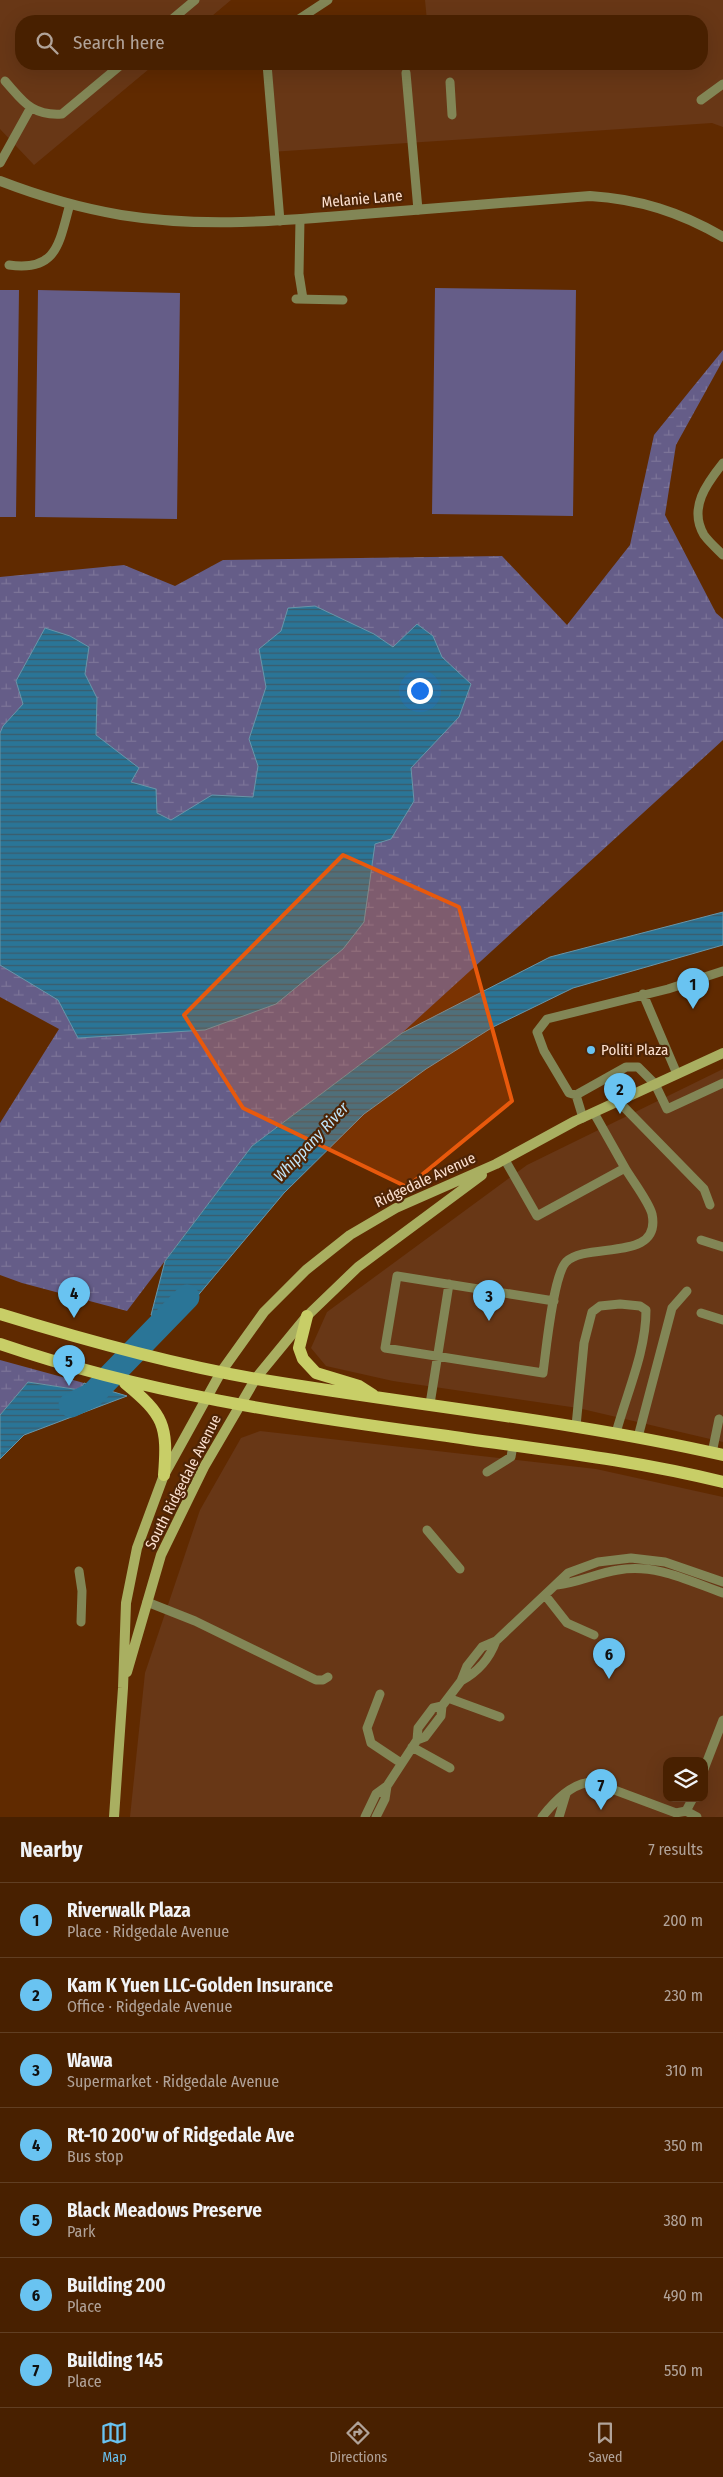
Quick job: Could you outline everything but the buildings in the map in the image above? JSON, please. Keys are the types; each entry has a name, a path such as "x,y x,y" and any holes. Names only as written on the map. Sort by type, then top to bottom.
{"main road":[{"name":"Ridgedale Avenue","path":"206,1399 221,1372 264,1312 306,1270 350,1235 396,1208 501,1162 583,1118 723,1054"},
{"name":"Ridgedale Avenue","path":"239,1405 256,1378 307,1316 374,1254 501,1162"},
{"path":"0,1314 60,1332 221,1372 576,1426 717,1454"},
{"path":"307,1316 299,1348 303,1359 316,1373 359,1386 378,1397"},
{"path":"0,1344 42,1359 123,1381 206,1399 646,1465 723,1482"},
{"path":"123,1381 150,1404 162,1422 167,1444 164,1475"},
{"name":"South Ridgedale Avenue","path":"114,1817 123,1688 126,1603 131,1573 145,1523 164,1475 206,1399"},
{"name":"South Ridgedale Avenue","path":"123,1688 161,1555 184,1505 239,1405"}],"street":[{"name":"Melanie Lane","path":"0,181 70,204 121,215 168,221 224,223 280,221 590,196 618,198 673,212 723,237"}],"lane":[{"path":"177,15 195,0"},
{"path":"305,15 328,0"},
{"path":"5,81 30,108 62,114 115,70"},
{"path":"267,70 280,221"},
{"path":"406,73 418,210"},
{"path":"450,82 452,115"},
{"path":"701,100 723,84"},
{"path":"0,163 30,108"},
{"path":"9,264 34,266 54,252 70,204"},
{"path":"300,219 299,299 343,300"},
{"path":"723,463 700,496 698,516 704,534 723,555"},
{"path":"723,971 668,989 548,1019 537,1032 544,1051 568,1093 576,1095 626,1067 638,1067 655,1084 667,1108 723,1083"},
{"path":"643,994 677,1074"},
{"path":"576,1095 583,1118"},
{"path":"618,1101 704,1189 710,1205"},
{"path":"554,1300 397,1276 398,1302 389,1326 385,1348 543,1373 554,1300 560,1274 566,1262 577,1254 637,1246 647,1238 652,1226 652,1214 594,1113"},
{"path":"501,1162 537,1216 625,1168"},
{"path":"701,1240 723,1247"},
{"path":"430,1404 438,1357 437,1334 441,1309 449,1284"},
{"path":"638,1437 672,1308 687,1291"},
{"path":"576,1426 584,1343 592,1312 600,1306 640,1306 646,1310 646,1328 616,1433"},
{"path":"701,1313 723,1320"},
{"path":"389,1326 399,1327"},
{"path":"717,1454 719,1419"},
{"path":"487,1472 511,1456 513,1445"},
{"path":"427,1530 460,1568"},
{"path":"376,1817 385,1799 387,1786 414,1744 425,1737 441,1716 442,1706 448,1698 461,1682 474,1674 491,1655 496,1641 568,1573 598,1562 631,1558 678,1565 723,1582"},
{"path":"557,1585 572,1584 604,1572 638,1568 658,1570 723,1593"},
{"path":"78,1571 82,1592 81,1622"},
{"path":"545,1595 567,1623 594,1635"},
{"path":"147,1602 195,1621 316,1680 323,1680 328,1677"},
{"path":"380,1694 367,1728 371,1743 401,1763"},
{"path":"448,1698 500,1717"},
{"path":"708,1759 723,1720"},
{"path":"414,1744 450,1768"},
{"path":"542,1817 553,1803 579,1784 593,1782 676,1813 686,1811 697,1817"},
{"path":"365,1817 376,1794 387,1786"},
{"path":"559,1817 566,1794"},
{"path":"686,1811 691,1802"}],"highlighted area":[{"path":"343,855 459,907 512,1101 407,1187 243,1108 184,1015"}],"shaded area":[{"path":"0,0 231,0 213,15 15,15 15,70 148,70 34,165 0,129"},
{"path":"425,0 723,0 723,127 712,123 270,152 264,70 708,70 708,15 426,15"},
{"path":"723,1069 723,1442 578,1408 393,1381 326,1366 311,1348 327,1312 527,1165"},
{"path":"260,1431 596,1469 723,1497 723,1817 130,1817 145,1673 200,1510 241,1438"}],"green space":[{"path":"435,288 576,290 573,516 432,514"},
{"path":"0,290 19,290 16,517 0,517"},
{"path":"38,290 180,293 177,519 35,517"},
{"path":"723,350 723,360 676,445 665,515 716,613 723,619 723,740 402,1033 252,1146 127,1311 22,1283 0,1275 0,1123 59,1029 0,997 0,577 124,565 175,586 223,560 502,556 567,625 630,545 654,435"},
{"path":"0,1360 84,1383 80,1390 28,1382 0,1415"}],"water":[{"path":"315,606 374,634 393,647 417,624 433,636 442,657 471,684 459,717 411,768 414,801 391,839 375,844 364,922 343,949 276,1004 205,1030 78,1038 58,1000 0,965 0,733 3,726 23,704 16,681 45,628 70,636 89,647 85,674 97,698 96,735 139,768 131,782 156,789 157,813 171,820 212,795 253,797 258,766 249,739 266,687 259,649 281,631 288,608"},
{"path":"723,912 723,945 573,988 493,1027 426,1069 364,1114 284,1193 174,1324 151,1315 165,1261 252,1146 402,1033 550,957"},
{"path":"28,1382 80,1390 84,1383 127,1396 24,1435 0,1459 0,1415"}],"waterway":[{"name":"Whippany River","path":"71,1405 92,1395 187,1297"}],"place":[{"name":"Riverwalk Plaza","path":"693,1009"},
{"name":"Politi Plaza","path":"591,1050"},
{"name":"Kam K Yuen LLC-Golden Insurance","path":"620,1114"},
{"name":"Rt-10 200'w of Ridgedale Ave","path":"74,1318"},
{"name":"Wawa","path":"489,1321"},
{"name":"Black Meadows Preserve","path":"69,1386"},
{"name":"Building 200","path":"609,1679"},
{"name":"Building 145","path":"601,1810"}]}
